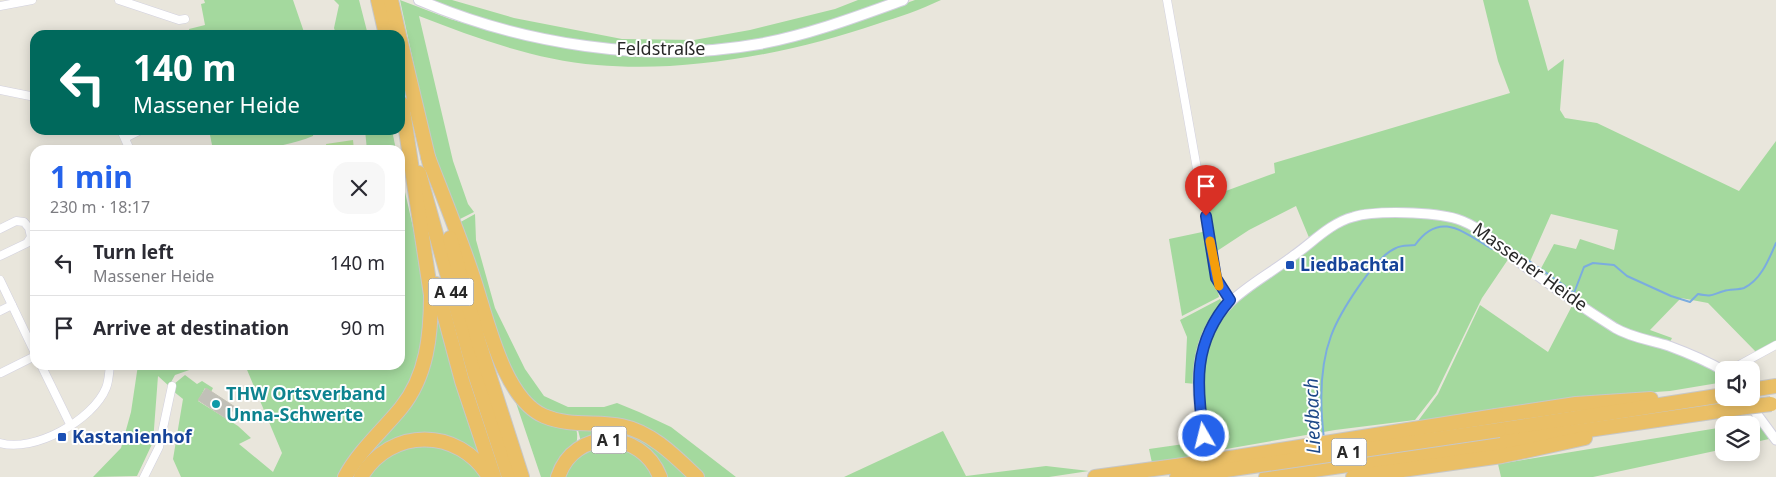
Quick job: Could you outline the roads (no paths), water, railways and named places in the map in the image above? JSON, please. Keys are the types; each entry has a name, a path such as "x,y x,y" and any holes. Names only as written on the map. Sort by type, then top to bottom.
{"highway":[{"path":"378,0 385,30"},
{"path":"391,0 398,30"},
{"name":"A 44","path":"405,60 428,157 479,342 522,477"},
{"name":"A 44","path":"405,117 441,258 475,374 509,477"},
{"path":"345,477 353,462 402,406 426,360 431,325 431,295 405,129"},
{"path":"428,157 472,274 491,335 510,378 526,403 542,415 566,423 623,426 645,435 670,452 696,477"},
{"path":"418,218 462,382 494,477"},
{"path":"1760,389 1776,386"},
{"path":"1352,477 1499,436 1596,402 1715,395"},
{"path":"1095,477 1202,471 1499,436 1567,443 1641,422 1773,404"},
{"path":"503,419 531,477"},
{"name":"A 1","path":"1266,477 1499,436"},
{"path":"360,477 377,456 388,448 414,439 429,438 456,445 476,460 489,477"},
{"name":"A 1","path":"558,477 560,468 575,452 585,445 607,440 624,442 644,453 652,460 660,477"},
{"path":"1177,477 1202,471"}],"main road":[{"name":"Feldstraße","path":"419,0 464,18 567,44 620,50 674,52 759,44 839,23 903,0"}],"street":[{"path":"0,6 32,0"},
{"path":"119,0 142,3 179,20 185,19"},
{"path":"1167,0 1214,270 1219,286 1230,300"},
{"path":"0,90 30,95"},
{"path":"124,135 128,145"},
{"path":"125,138 131,135"},
{"name":"Massener Heide","path":"1202,471 1199,400 1200,360 1210,328 1230,300 1250,284 1346,219 1362,214 1427,214 1467,223 1484,233 1541,279 1616,328 1638,338 1668,346 1705,360 1715,366"},
{"path":"0,229 16,221 30,225"},
{"path":"0,256 27,243 30,238"},
{"path":"0,280 30,337"},
{"path":"0,311 12,305"},
{"path":"1747,361 1776,345"},
{"path":"1,373 30,358"},
{"path":"43,370 68,426"},
{"path":"0,443 14,446 31,444 68,426 99,399 106,388 109,370"},
{"path":"144,477 161,442 172,386"},
{"path":"1751,406 1776,440"}],"waterway":[{"name":"Liedbach","path":"1324,439 1322,374 1327,348 1335,326 1349,301 1378,262 1387,253 1396,248 1415,245 1424,234 1434,228 1443,226 1461,231 1492,249"},
{"name":"Liedbach","path":"1501,242 1532,263"},
{"name":"Liedbach","path":"1569,289 1574,293 1584,267 1593,263 1614,265 1627,276 1671,296 1690,302 1698,294 1711,295 1726,290 1744,288 1750,284 1764,268 1776,243"},
{"name":"Liedbach","path":"1538,267 1565,286"}],"place":[{"name":"Liedbachtal","path":"1290,265"},
{"name":"THW Ortsverband Unna-Schwerte","path":"216,404"},
{"name":"Kastanienhof","path":"62,437"}]}
